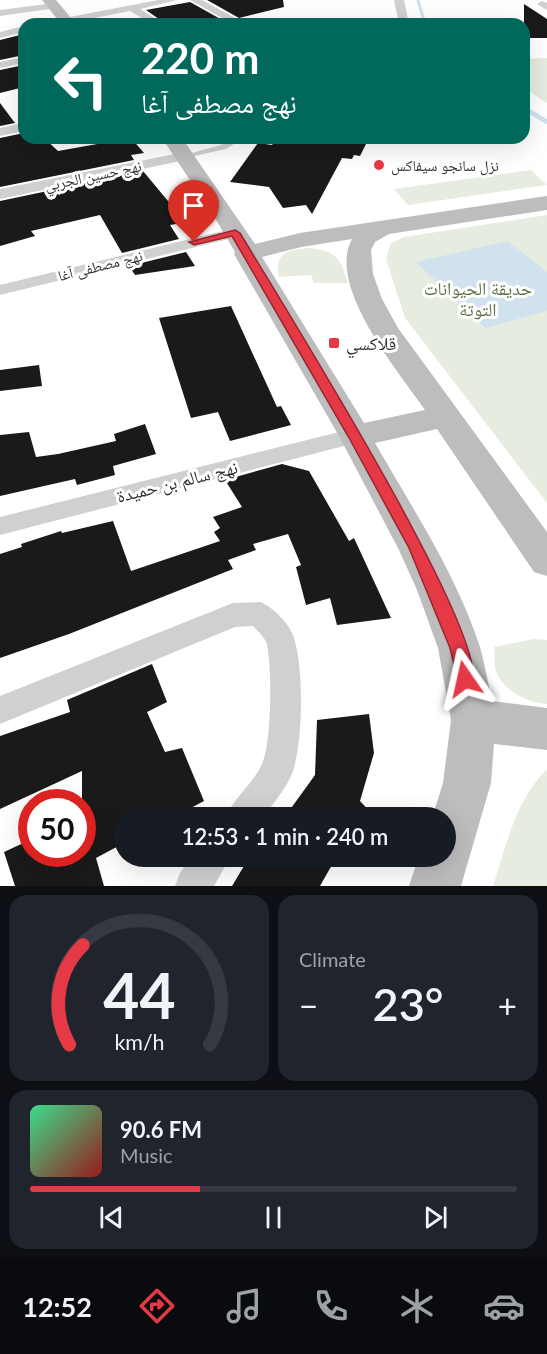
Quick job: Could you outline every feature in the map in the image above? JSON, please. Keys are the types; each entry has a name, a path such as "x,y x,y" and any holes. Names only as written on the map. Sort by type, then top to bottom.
{"street":[{"path":"85,18 156,1 172,0"},
{"path":"195,0 230,18"},
{"path":"399,0 403,18"},
{"path":"0,13 51,3 64,18"},
{"path":"131,8 148,18"},
{"path":"0,34 18,30"},
{"path":"0,65 18,61"},
{"path":"0,132 18,128"},
{"path":"176,144 277,302 355,436 417,548 437,590 459,648 474,720 467,783 456,820"},
{"name":"نهج حسين الجربي","path":"0,194 185,156"},
{"path":"242,246 284,242 547,203"},
{"path":"382,228 363,240 359,247 359,264 365,294 385,330 547,561"},
{"path":"242,246 258,263 264,255 284,242 332,244 345,249 354,256 359,264"},
{"name":"نهج مصطفى آغا","path":"0,290 242,246"},
{"path":"355,436 447,416"},
{"name":"نهج سالم بن حميدة","path":"0,526 355,436"},
{"path":"0,710 233,615 260,614 280,638 285,680 285,719 277,770 250,807"},
{"path":"474,720 547,729"},
{"path":"193,886 206,867"},
{"path":"435,886 441,867"}],"lane":[{"path":"185,156 228,144"}],"green space":[{"path":"547,58 547,103 530,92 530,59"},
{"path":"531,170 547,185 408,205 394,189"},
{"name":"حديقة الحيوانات التوتة","path":"547,215 547,503 405,318 386,259 391,243 404,237"},
{"path":"311,248 327,252 337,258 348,283 314,283 311,275 279,277 279,262 285,253 296,249"},
{"path":"533,639 547,640 547,704 517,695 504,684 495,669 494,647"},
{"path":"547,769 547,886 493,886 513,824 527,794"}],"water":[{"path":"508,241 547,272 547,311 485,328 416,262"}],"building":[{"path":"207,0 283,0 284,7 239,18"},
{"path":"190,2 219,18 157,18 146,10"},
{"path":"524,4 547,19 547,38 530,38 530,18 524,18"},
{"path":"18,36 18,56 0,60 0,40"},
{"path":"18,66 18,88 0,93 0,70"},
{"path":"0,103 15,123 0,126"},
{"path":"18,134 18,144 50,144 58,151 97,144 136,144 144,153 131,155 134,160 0,187 0,138"},
{"path":"257,144 366,144 360,156 354,155 352,159 342,158 312,214 306,205 283,208 269,187 230,182"},
{"path":"143,171 173,207 186,206 194,221 170,225 179,239 122,253 100,215 31,231 35,236 0,246 0,201"},
{"path":"186,252 195,266 135,275 129,266"},
{"path":"231,306 277,407 281,406 291,425 230,441 218,412 191,418 159,318"},
{"path":"39,365 42,386 0,391 0,370"},
{"path":"145,424 156,454 113,466 115,475 77,485 75,479 0,496 0,435 29,432 36,457 116,441 114,434"},
{"path":"282,464 309,471 349,541 354,538 391,618 337,625 330,598 306,605 296,567 301,565 288,534 253,544 256,550 228,560 233,569 69,634 0,658 0,554 22,547 21,544 61,531 62,533 113,521 131,571 220,541 214,532 220,528 213,517 242,507 225,480"},
{"path":"152,664 167,702 147,712 165,752 182,748 204,801 193,807 114,807 114,848 96,858 96,789 82,789 82,771 43,789 18,789 18,801 0,809 0,736 70,712 67,700"},
{"path":"369,714 374,753 360,801 366,807 292,807 315,775 317,720"},
{"path":"18,846 18,867 96,867 96,858 104,886 15,886 4,852"},
{"path":"243,867 331,867 320,886 232,886"}],"waterway":[{"path":"418,0 423,18"},
{"path":"530,112 547,122"}],"place":[{"name":"نزل سانجو سيفاكس","path":"379,165"},
{"name":"قلاكسي","path":"334,343"}],"route":[{"path":"194,242 235,233 355,436 417,548 437,590 459,648 465,679"}]}
